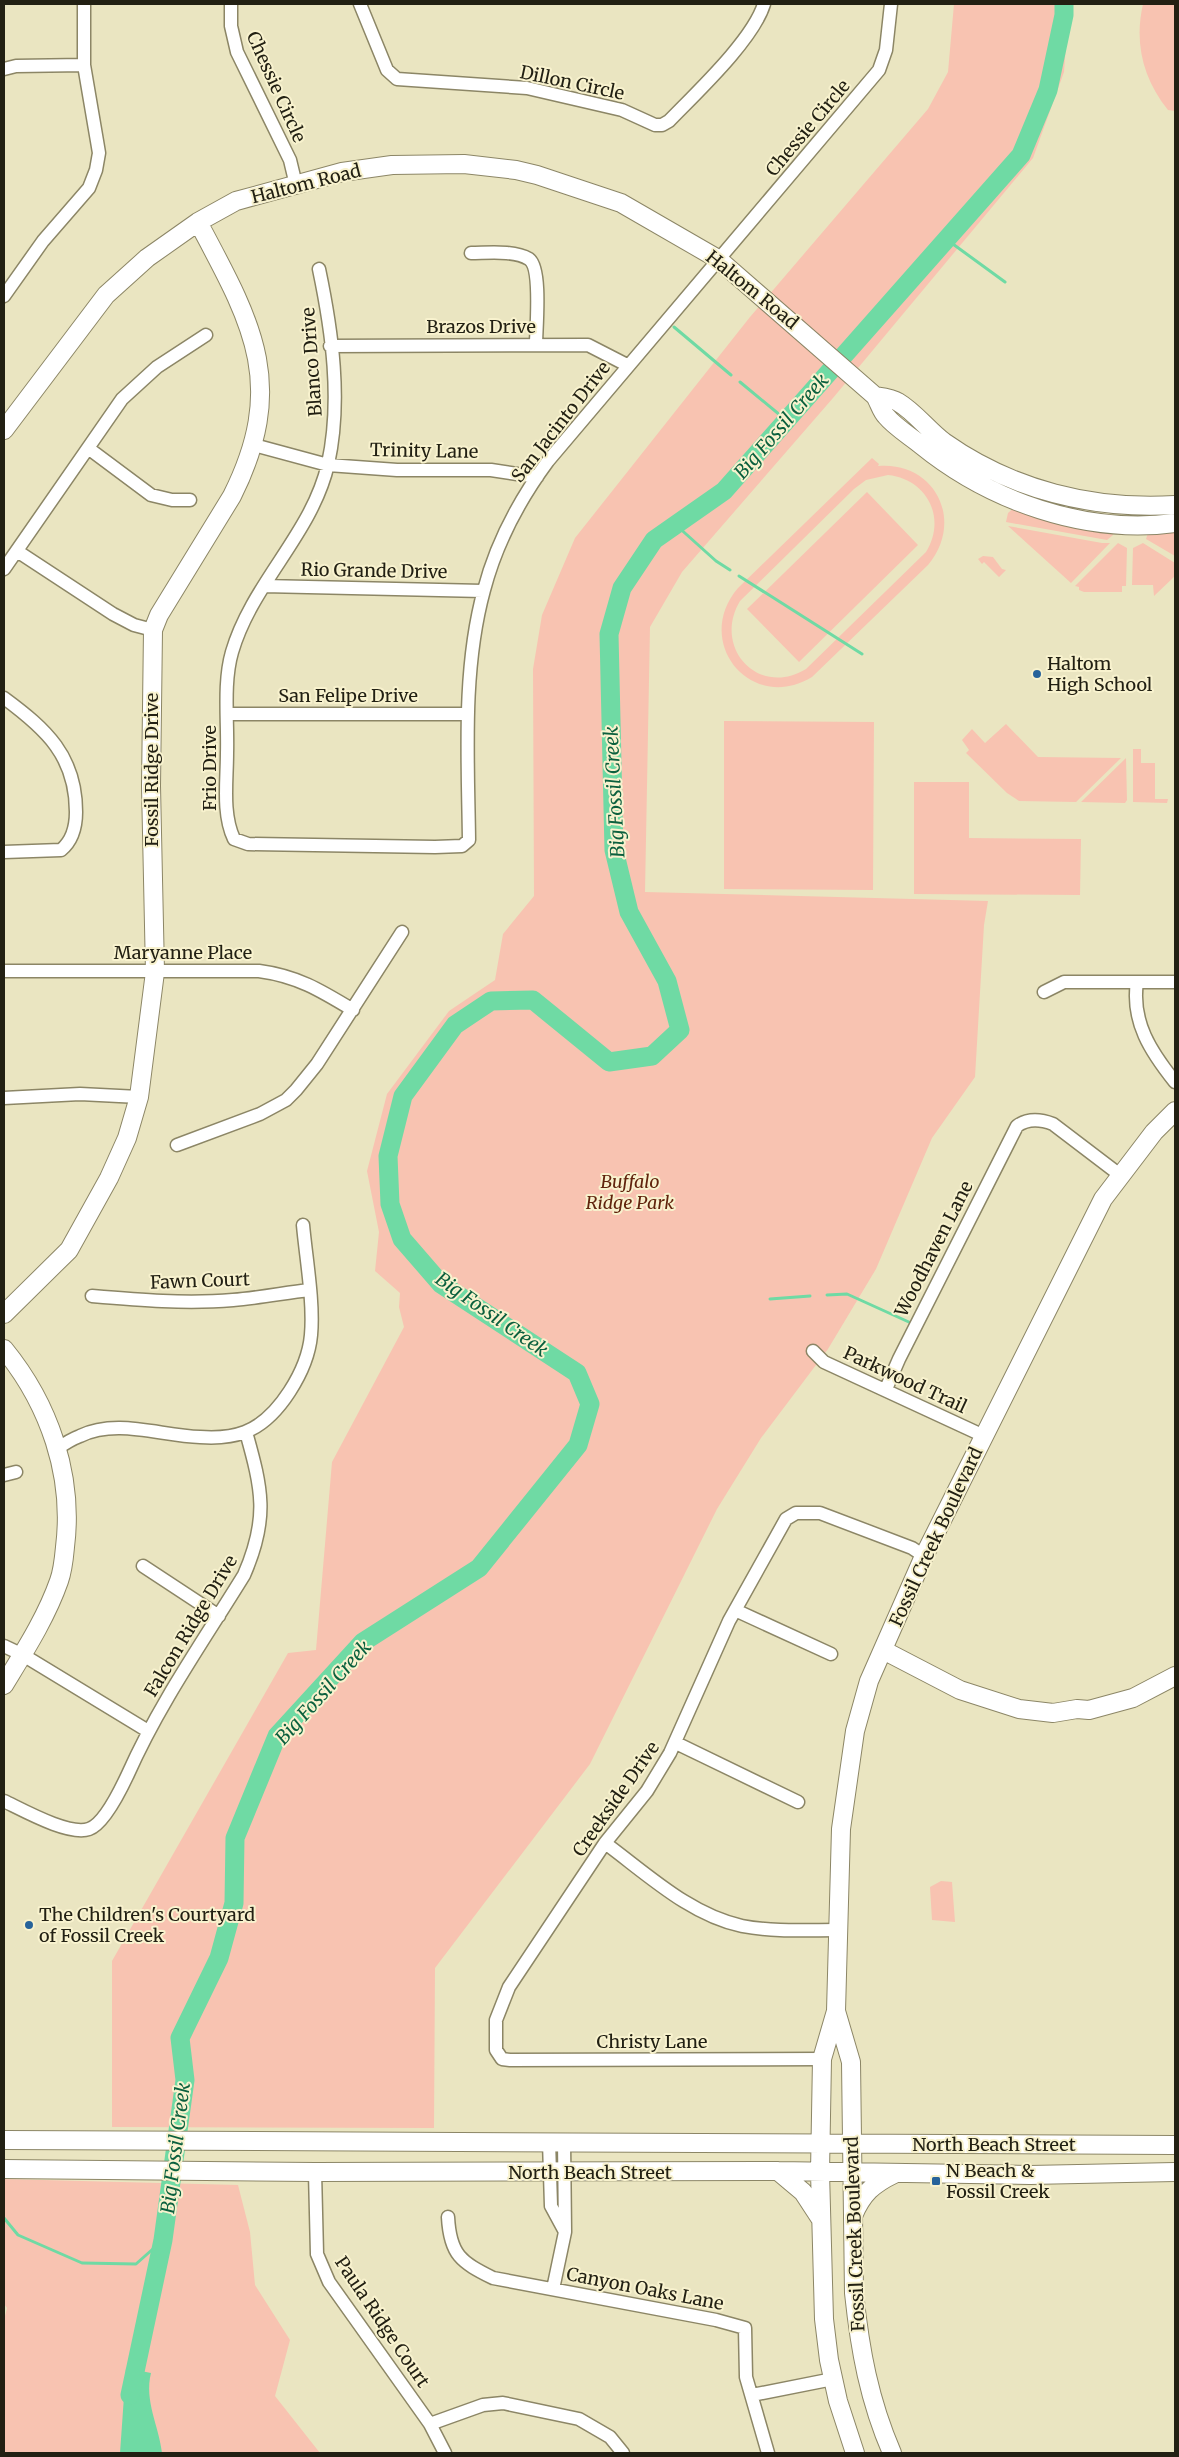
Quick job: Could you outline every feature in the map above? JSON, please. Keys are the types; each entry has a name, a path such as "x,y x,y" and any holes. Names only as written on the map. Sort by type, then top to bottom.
{"main road":[{"name":"Haltom Road","path":"4,430 106,295 147,258 198,222 236,202 342,172 392,165 464,164 516,170 537,175 621,204 718,259 876,396 885,416 965,476 1004,496 1048,511 1085,520 1125,524 1175,523"},
{"name":"Fossil Ridge Drive","path":"4,1314 69,1250 109,1178 127,1138 139,1097 155,972 151,786 153,630 159,614 232,496 254,445 260,397 258,357 246,316 198,222"},
{"name":"Haltom Road","path":"876,396 897,401 943,441 976,463 1006,477 1087,501 1117,506 1175,505"},
{"path":"1004,496 1006,477"},
{"name":"Fossil Creek Boulevard","path":"855,2453 840,2410 833,2379 824,2319 820,2144 822,2059 836,2011 841,1829 855,1731 864,1698 882,1650 924,1556 1103,1199 1154,1132 1175,1110"},
{"path":"4,1348 25,1377 41,1405 57,1449 67,1489 67,1532 60,1579 23,1655 4,1685"},
{"path":"882,1650 960,1690 1019,1709 1053,1713 1078,1709 1089,1710 1133,1698 1175,1676"},
{"name":"Fossil Creek Boulevard","path":"836,2011 850,2062 854,2293 863,2368 892,2453"},
{"name":"North Beach Street","path":"4,2140 1171,2145"},
{"path":"1131,2173 1163,2159 1171,2145"},
{"name":"North Beach Street","path":"4,2169 315,2172 1175,2172"},
{"path":"778,2171 803,2192 821,2220"},
{"path":"852,2219 859,2201 869,2188 896,2173"}],"street":[{"path":"4,296 43,241 89,188 96,170 97,141 84,65 84,4"},
{"name":"Chessie Circle","path":"231,4 231,26 237,52 290,160 296,184"},
{"name":"Dillon Circle","path":"360,4 387,70 397,79 528,88 622,110 662,125 669,121 716,72 755,25 764,4"},
{"name":"Chessie Circle","path":"718,259 798,169 879,70 886,50 891,4"},
{"path":"4,69 16,66 84,65"},
{"path":"471,253 503,253 528,259 533,263 537,287 536,344"},
{"name":"San Jacinto Drive","path":"469,840 468,714 471,662 484,591 516,511 537,477 627,365 718,259"},
{"name":"Blanco Drive","path":"264,586 314,504 328,465 335,410 328,309 319,269"},
{"path":"4,569 122,398 157,367 206,335"},
{"name":"Brazos Drive","path":"330,346 588,345 627,365"},
{"name":"Trinity Lane","path":"254,445 328,465 397,470 491,470 537,477"},
{"path":"88,448 152,495 172,500 190,500"},
{"path":"16,550 113,614 134,625 153,630"},
{"name":"Rio Grande Drive","path":"264,586 484,591"},
{"name":"Frio Drive","path":"264,586 248,612 232,651 229,668 226,805 229,828 234,839 257,845 435,848 462,846 469,840"},
{"path":"4,698 41,727 66,760 74,789 76,816 68,844 61,850 4,852"},
{"name":"San Felipe Drive","path":"228,714 468,714"},
{"path":"177,1145 260,1114 286,1100 316,1064 353,1010 402,932"},
{"name":"Maryanne Place","path":"4,971 149,970 155,972 206,970 279,973 308,983 353,1010"},
{"path":"1044,992 1064,982 1175,982"},
{"path":"1137,982 1137,1017 1143,1034 1160,1064 1175,1082"},
{"path":"4,1098 80,1094 139,1097"},
{"name":"Woodhaven Lane","path":"886,1390 899,1359 1017,1126 1032,1120 1044,1120 1053,1124 1120,1175"},
{"path":"57,1449 81,1435 117,1428 202,1438 227,1436 246,1432 266,1418 284,1400 303,1368 311,1334 303,1225"},
{"name":"Fawn Court","path":"92,1296 159,1302 193,1302 233,1300 309,1290"},
{"name":"Parkwood Trail","path":"814,1351 824,1362 984,1436"},
{"name":"Falcon Ridge Drive","path":"4,1801 66,1828 78,1830 91,1829 102,1818 120,1791 148,1731 244,1575 260,1530 262,1500 258,1475 246,1432"},
{"name":"Creekside Drive","path":"495,2040 498,2014 509,1986 605,1844 647,1791 676,1743 735,1610 786,1519 796,1513 812,1511 912,1548 924,1556"},
{"path":"143,1566 219,1616"},
{"path":"735,1610 830,1654"},
{"path":"4,1646 23,1655 148,1731"},
{"path":"676,1743 798,1802"},
{"path":"605,1844 684,1901 708,1915 740,1925 760,1928 838,1930"},
{"name":"Christy Lane","path":"495,2040 496,2050 502,2059 510,2060 822,2059"},
{"path":"552,2289 565,2232 550,2206 556,2172 557,2141"},
{"name":"Paula Ridge Court","path":"315,2172 317,2254 326,2275 430,2424 445,2453"},
{"name":"Canyon Oaks Lane","path":"448,2217 449,2240 466,2265 493,2278 716,2320 745,2328 746,2377 768,2453"},
{"path":"752,2395 833,2379"},
{"path":"430,2424 484,2405 502,2403 579,2419 610,2437 623,2453"}],"green space":[{"name":"Buffalo Ridge Park","path":"954,4 1069,4 1064,72 1033,158 833,398 682,572 650,627 645,892 988,901 984,925 975,1077 932,1138 876,1269 828,1349 761,1438 717,1509 590,1764 435,1968 434,2128 112,2127 112,1961 288,1653 316,1650 332,1462 404,1327 399,1307 400,1293 375,1271 379,1232 367,1171 387,1094 449,1011 495,980 503,934 534,896 533,669 542,615 575,538 750,317 928,109 948,72"},
{"path":"1143,4 1175,4 1175,111 1168,110 1159,98 1152,86 1143,60 1140,47 1140,18"},
{"path":"872,458 879,464 878,466 898,467 915,473 929,484 938,497 943,513 944,530 939,548 928,565 812,677 789,686 768,686 750,679 735,667 725,650 722,630 725,609 738,588","holes":["888,475 902,478 923,492 930,502 934,526 932,539 926,552 806,669 789,676 772,677 757,673 745,664 736,651 732,636 733,619 740,601 854,489 866,480"]},
{"path":"867,492 918,545 799,662 747,609"},
{"path":"1015,507 1112,532 1113,535 1107,540 1006,522 1008,513"},
{"path":"1008,526 1102,543 1110,543 1071,583"},
{"path":"1175,528 1175,556 1146,539 1149,530"},
{"path":"1118,543 1127,548 1126,586 1122,586 1122,592 1084,592 1079,590 1079,587 1075,586"},
{"path":"1143,543 1175,563 1175,576 1154,596 1153,585 1132,585 1133,548"},
{"path":"983,556 993,557 1002,569 1006,570 999,577 984,562 982,564 978,559"},
{"path":"724,721 874,722 873,890 724,889"},
{"path":"1006,724 1038,757 1121,758 1076,802 1019,801 1007,793 966,753 969,750 962,740 972,729 985,743"},
{"path":"1133,749 1141,749 1141,763 1155,763 1155,799 1168,799 1167,803 1133,802"},
{"path":"1126,758 1127,800 1125,803 1081,802"},
{"path":"914,782 969,782 969,838 1081,839 1080,895 914,894"},
{"path":"941,1881 952,1882 955,1922 932,1920 930,1887"},
{"path":"4,2179 238,2185 250,2232 255,2285 290,2340 275,2396 320,2453 4,2453 4,2320 7,2308 4,2304"}],"shaded area":[{"path":"126,2368 151,2373 149,2394 162,2453 120,2453"}],"waterway":[{"name":"Big Fossil Creek","path":"130,2395 163,2240 185,2080 180,2038 219,1958 234,1903 235,1838 277,1736 363,1642 479,1568 578,1445 590,1404 577,1373 441,1284 402,1239 390,1204 388,1156 403,1096 455,1025 491,1001 533,1000 609,1062 652,1056 680,1030 667,981 629,912 614,850 609,634 622,588 654,540 724,491 1021,155 1048,90 1064,15 1064,4"},
{"path":"946,239 1005,282"},
{"path":"674,327 731,375"},
{"path":"740,382 786,420"},
{"path":"676,525 716,561 730,570"},
{"path":"739,576 862,654"},
{"path":"827,1295 847,1294 911,1323"},
{"path":"770,1299 810,1296"},
{"path":"4,2218 18,2235 82,2263 136,2264 163,2240"}],"place":[{"name":"Haltom High School","path":"1037,674"},
{"name":"The Children's Courtyard of Fossil Creek","path":"29,1925"},
{"name":"N Beach & Fossil Creek","path":"936,2181"}]}
